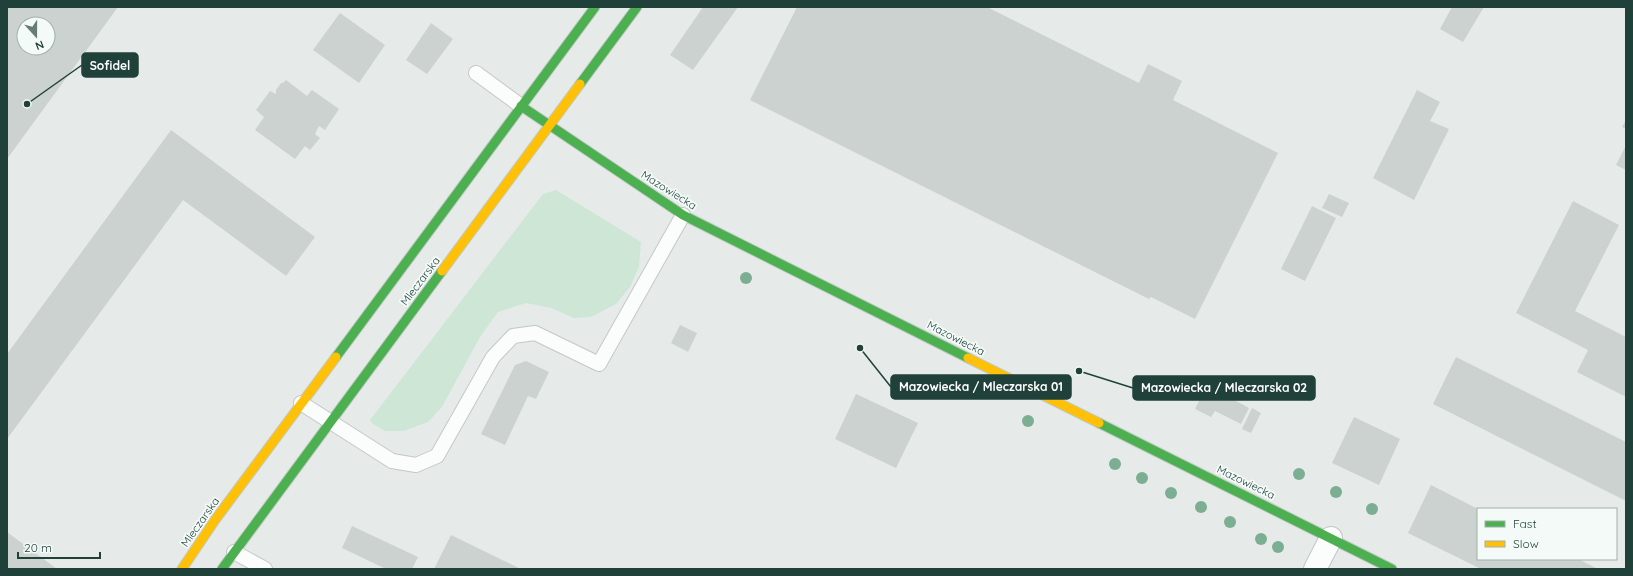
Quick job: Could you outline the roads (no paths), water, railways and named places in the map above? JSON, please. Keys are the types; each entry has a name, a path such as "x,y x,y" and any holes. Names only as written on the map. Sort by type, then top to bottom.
{"main road":[{"name":"Mleczarska","path":"182,569 215,520 595,7"},
{"name":"Mleczarska","path":"222,569 637,7"},
{"name":"Mazowiecka","path":"521,106 683,215 1392,569"}],"street":[{"path":"1315,569 1331,538"}],"lane":[{"path":"476,72 521,106"},
{"path":"301,403 392,461 416,465 438,456 493,357 513,336 535,333 599,364 683,215"},
{"path":"234,552 265,569"}],"place":[{"name":"Sofidel","path":"27,104"},
{"name":"Mazowiecka / Mleczarska 01","path":"860,348"},
{"name":"Mazowiecka / Mleczarska 02","path":"1079,371"}]}
